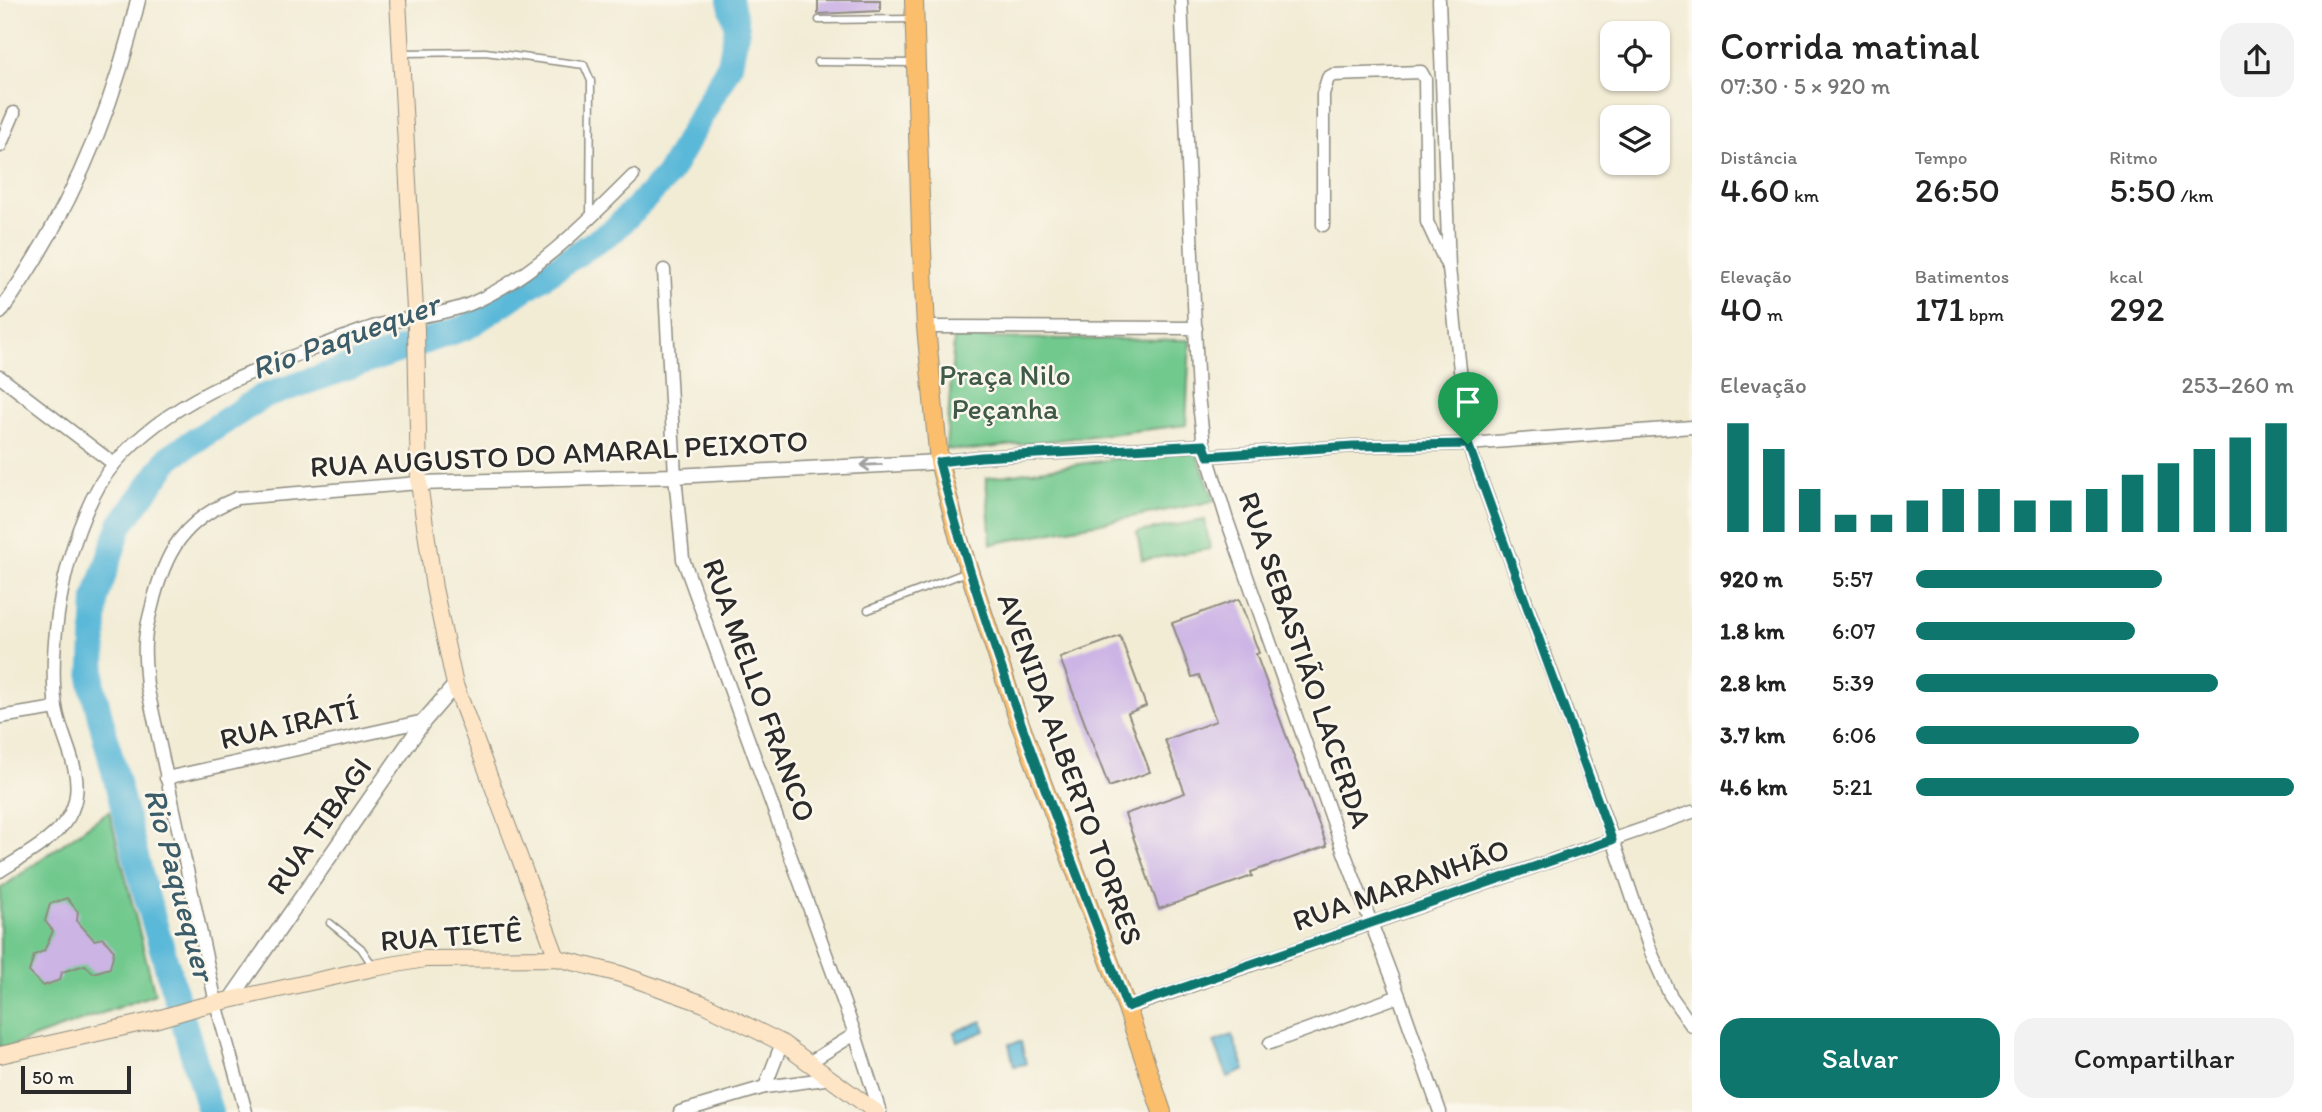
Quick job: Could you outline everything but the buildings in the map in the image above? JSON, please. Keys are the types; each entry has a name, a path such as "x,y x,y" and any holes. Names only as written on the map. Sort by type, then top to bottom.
{"main road":[{"path":"398,0 416,323 419,483 434,588 454,685 557,958"},
{"name":"AVENIDA ALBERTO TORRES","path":"914,0 926,327 939,462 969,571 1016,713 1127,1007 1162,1112"},
{"name":"RUA TIETÊ","path":"0,1055 150,1021 223,1001 425,959 557,958 620,974 704,1003 782,1043 878,1112"}],"street":[{"path":"0,312 52,229 93,145 120,72 138,0"},
{"name":"RUA SEBASTIÃO LACERDA","path":"1181,0 1198,396 1206,450 1227,520 1370,924 1440,1112"},
{"path":"1439,0 1449,268 1468,444 1651,952 1670,995 1692,1026"},
{"path":"1324,225 1323,94 1328,78 1333,75 1421,72 1425,79 1427,222 1449,268"},
{"path":"0,146 14,113"},
{"path":"0,871 52,836 72,811 77,789 74,769 56,708 54,666 61,587 89,505 114,464 150,430 186,405 219,387 299,354 386,323 416,323 471,303 546,256 633,176"},
{"name":"RUA MELLO FRANCO","path":"664,270 675,476 683,559 855,1034 878,1112"},
{"path":"926,327 1196,328"},
{"path":"0,377 114,464"},
{"name":"RUA AUGUSTO DO AMARAL PEIXOTO","path":"246,1112 223,1001 166,778 147,686 144,640 160,574 174,545 195,521 218,506 237,498 419,483 675,476 939,462 981,457 1468,444 1692,427"},
{"name":"RUA TIBAGI","path":"223,1001 424,721 454,685"},
{"path":"0,718 56,708"},
{"name":"RUA IRATÍ","path":"166,778 424,721"},
{"name":"RUA MARANHÃO","path":"1127,1007 1692,812"},
{"path":"1270,1043 1399,996"},
{"path":"810,1062 855,1034"},
{"path":"765,1087 782,1043"},
{"path":"680,1112 765,1087 832,1078"}],"lane":[{"path":"819,20 914,19"},
{"path":"401,53 485,52 584,65 591,81 590,218"},
{"path":"817,62 915,63"},
{"path":"868,610 969,571"},
{"path":"330,923 361,947 374,968"}],"green space":[{"name":"Praça Nilo Peçanha","path":"954,338 1190,340 1186,425 971,450 946,449"},
{"name":"Praça Nilo Peçanha","path":"1194,447 1215,501 991,544 986,478"},
{"path":"1205,520 1210,549 1142,560 1137,532"},
{"path":"109,811 155,994 0,1050 0,889"}],"water":[{"path":"982,1021 985,1031 958,1042 954,1032"},
{"path":"1232,1035 1245,1070 1228,1077 1214,1042"},
{"path":"1021,1042 1026,1064 1014,1066 1009,1044"}],"waterway":[{"name":"Rio Paquequer","path":"210,1112 144,888 92,685 96,598 120,526 171,456 262,397 467,327 615,229 668,175 730,64 737,28 730,0"}],"route":[{"path":"1468,444 1612,840 1127,1007 1016,713 960,543 939,462 981,457 1204,445 1208,456 1353,446 1468,444"}]}
